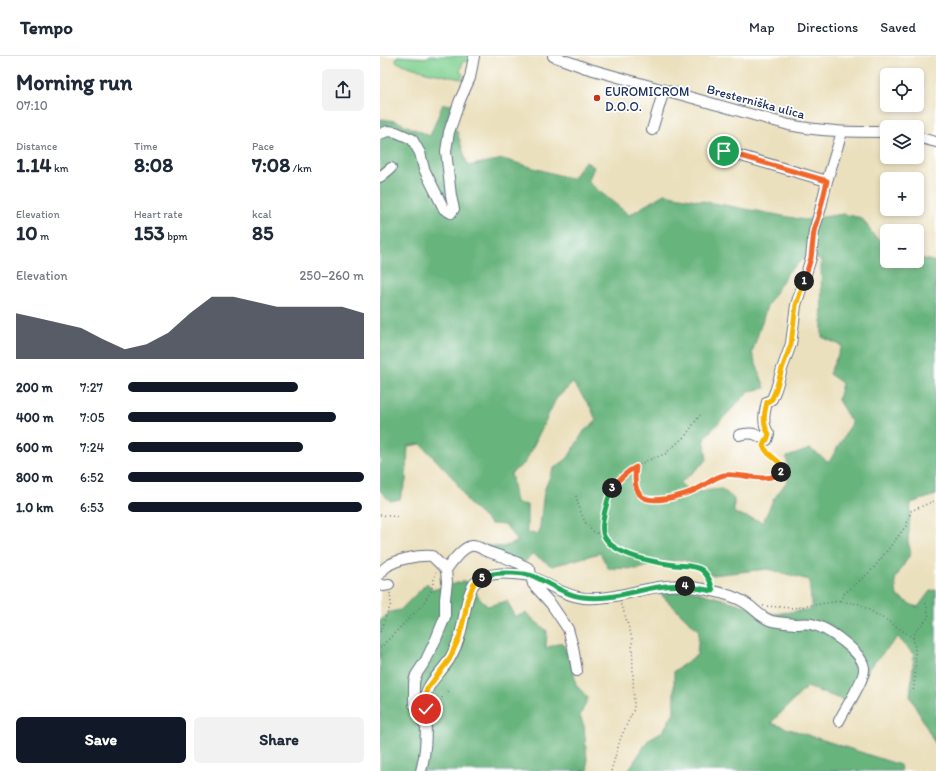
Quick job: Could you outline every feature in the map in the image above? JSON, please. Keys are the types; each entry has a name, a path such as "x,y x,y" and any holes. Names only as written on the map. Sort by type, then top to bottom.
{"street":[{"path":"380,134 388,131 396,132 412,139 420,153 424,169 444,209 451,213 454,209 446,151 449,132 460,100 470,78 474,56"},
{"name":"Bresterniška ulica","path":"553,56 586,68 789,125 813,130 880,132"},
{"path":"652,130 664,90"},
{"path":"739,435 751,432 767,440 769,434 765,428 764,414 767,402 772,399 776,389 791,344 796,305 811,258 814,231 842,132"},
{"path":"924,139 936,142"},
{"path":"724,151 827,181"},
{"path":"380,177 391,168"},
{"path":"442,566 471,546 502,555 530,569 533,584 551,604 568,629 577,671"},
{"path":"380,574 385,567 410,558 432,556 442,566 448,582 445,599 445,617 426,660 416,675 414,682 414,704 426,729"},
{"path":"421,771 424,760 426,729 426,709 424,700 427,689 449,660 459,638 467,601 474,583 482,578 494,574 531,576 565,592 582,597 607,597 675,585 692,586 713,591 747,604 759,615 768,620 783,623 811,624 832,632 842,639 861,660 864,669 863,677 838,721"}],"path":[{"path":"603,535 606,503 613,487 628,471 646,461 665,454 686,435 700,415"},
{"path":"636,467 634,479 637,489 642,497 647,500 660,500 697,490 709,482 723,476 736,475 770,478 777,476 781,471 782,465 768,453 763,446 765,440"},
{"path":"576,496 578,506 586,523 593,531 603,535 615,549 631,556 662,563 696,567 702,570 711,580 713,591"},
{"path":"840,601 844,594 873,569 906,526 908,516 911,511 936,500"},
{"path":"380,515 399,517"},
{"path":"380,648 422,605 431,591 442,566"},
{"path":"380,632 391,604 390,593 384,585"},
{"path":"607,597 622,606 632,638 635,695 634,709 611,771"},
{"path":"913,692 916,674 914,638 916,630 929,616 925,600"},
{"path":"747,604 772,608 793,608 840,601 859,604 914,638"}],"green space":[{"path":"397,56 426,58 429,56 471,56 471,62 463,61 460,72 463,74 461,79 426,72 396,62"},
{"path":"443,104 455,105 450,120 457,132 468,166 503,159 572,179 585,161 594,167 588,182 629,215 664,194 805,220 843,214 862,218 874,236 880,240 880,268 924,268 924,259 936,262 936,495 911,503 908,541 911,553 895,579 897,596 918,607 930,591 936,590 936,745 910,696 914,655 898,637 869,668 854,704 807,687 771,723 900,765 901,771 628,771 649,739 663,731 674,712 674,671 697,655 699,631 657,591 690,590 775,614 812,609 809,580 767,569 712,575 684,560 658,562 639,569 608,568 600,553 552,566 533,554 521,565 481,545 503,547 517,542 506,525 491,524 469,504 455,480 421,444 408,446 406,481 400,499 390,501 380,491 380,119 396,121 430,136","holes":["808,255 821,260 822,337 842,346 829,374 842,383 838,400 852,423 829,462 810,449 787,457 788,480 773,500 763,522 734,513 734,499 722,489 691,492 680,483 707,460 704,438 749,391 765,388 752,353 767,306 788,272","573,383 591,408 596,421 584,431 568,458 553,469 544,491 539,534 527,533 527,505 516,503 511,473 525,463 556,399"]},
{"path":"465,581 487,606 507,601 515,617 526,613 547,631 546,648 562,642 573,667 576,685 588,698 580,716 584,726 588,771 380,771 380,621 390,612 400,610 427,583 432,590"}],"place":[{"name":"EUROMICROM D.O.O.","path":"597,98"}],"route":[{"path":"426,709 424,700 427,689 449,660 459,638 467,601 474,583 482,578 494,574 531,576 565,592 582,597 594,598 675,585 692,586 713,591 711,580 702,570 696,567 662,563 631,556 615,549 603,535 606,503 613,487 628,471 636,467 634,479 637,489 642,497 647,500 660,500 697,490 709,482 723,476 736,475 770,478 777,476 781,471 782,465 768,453 763,446 769,434 765,428 764,414 767,402 772,399 776,389 791,344 796,305 811,258 814,231 827,181 746,156 724,151"}]}
